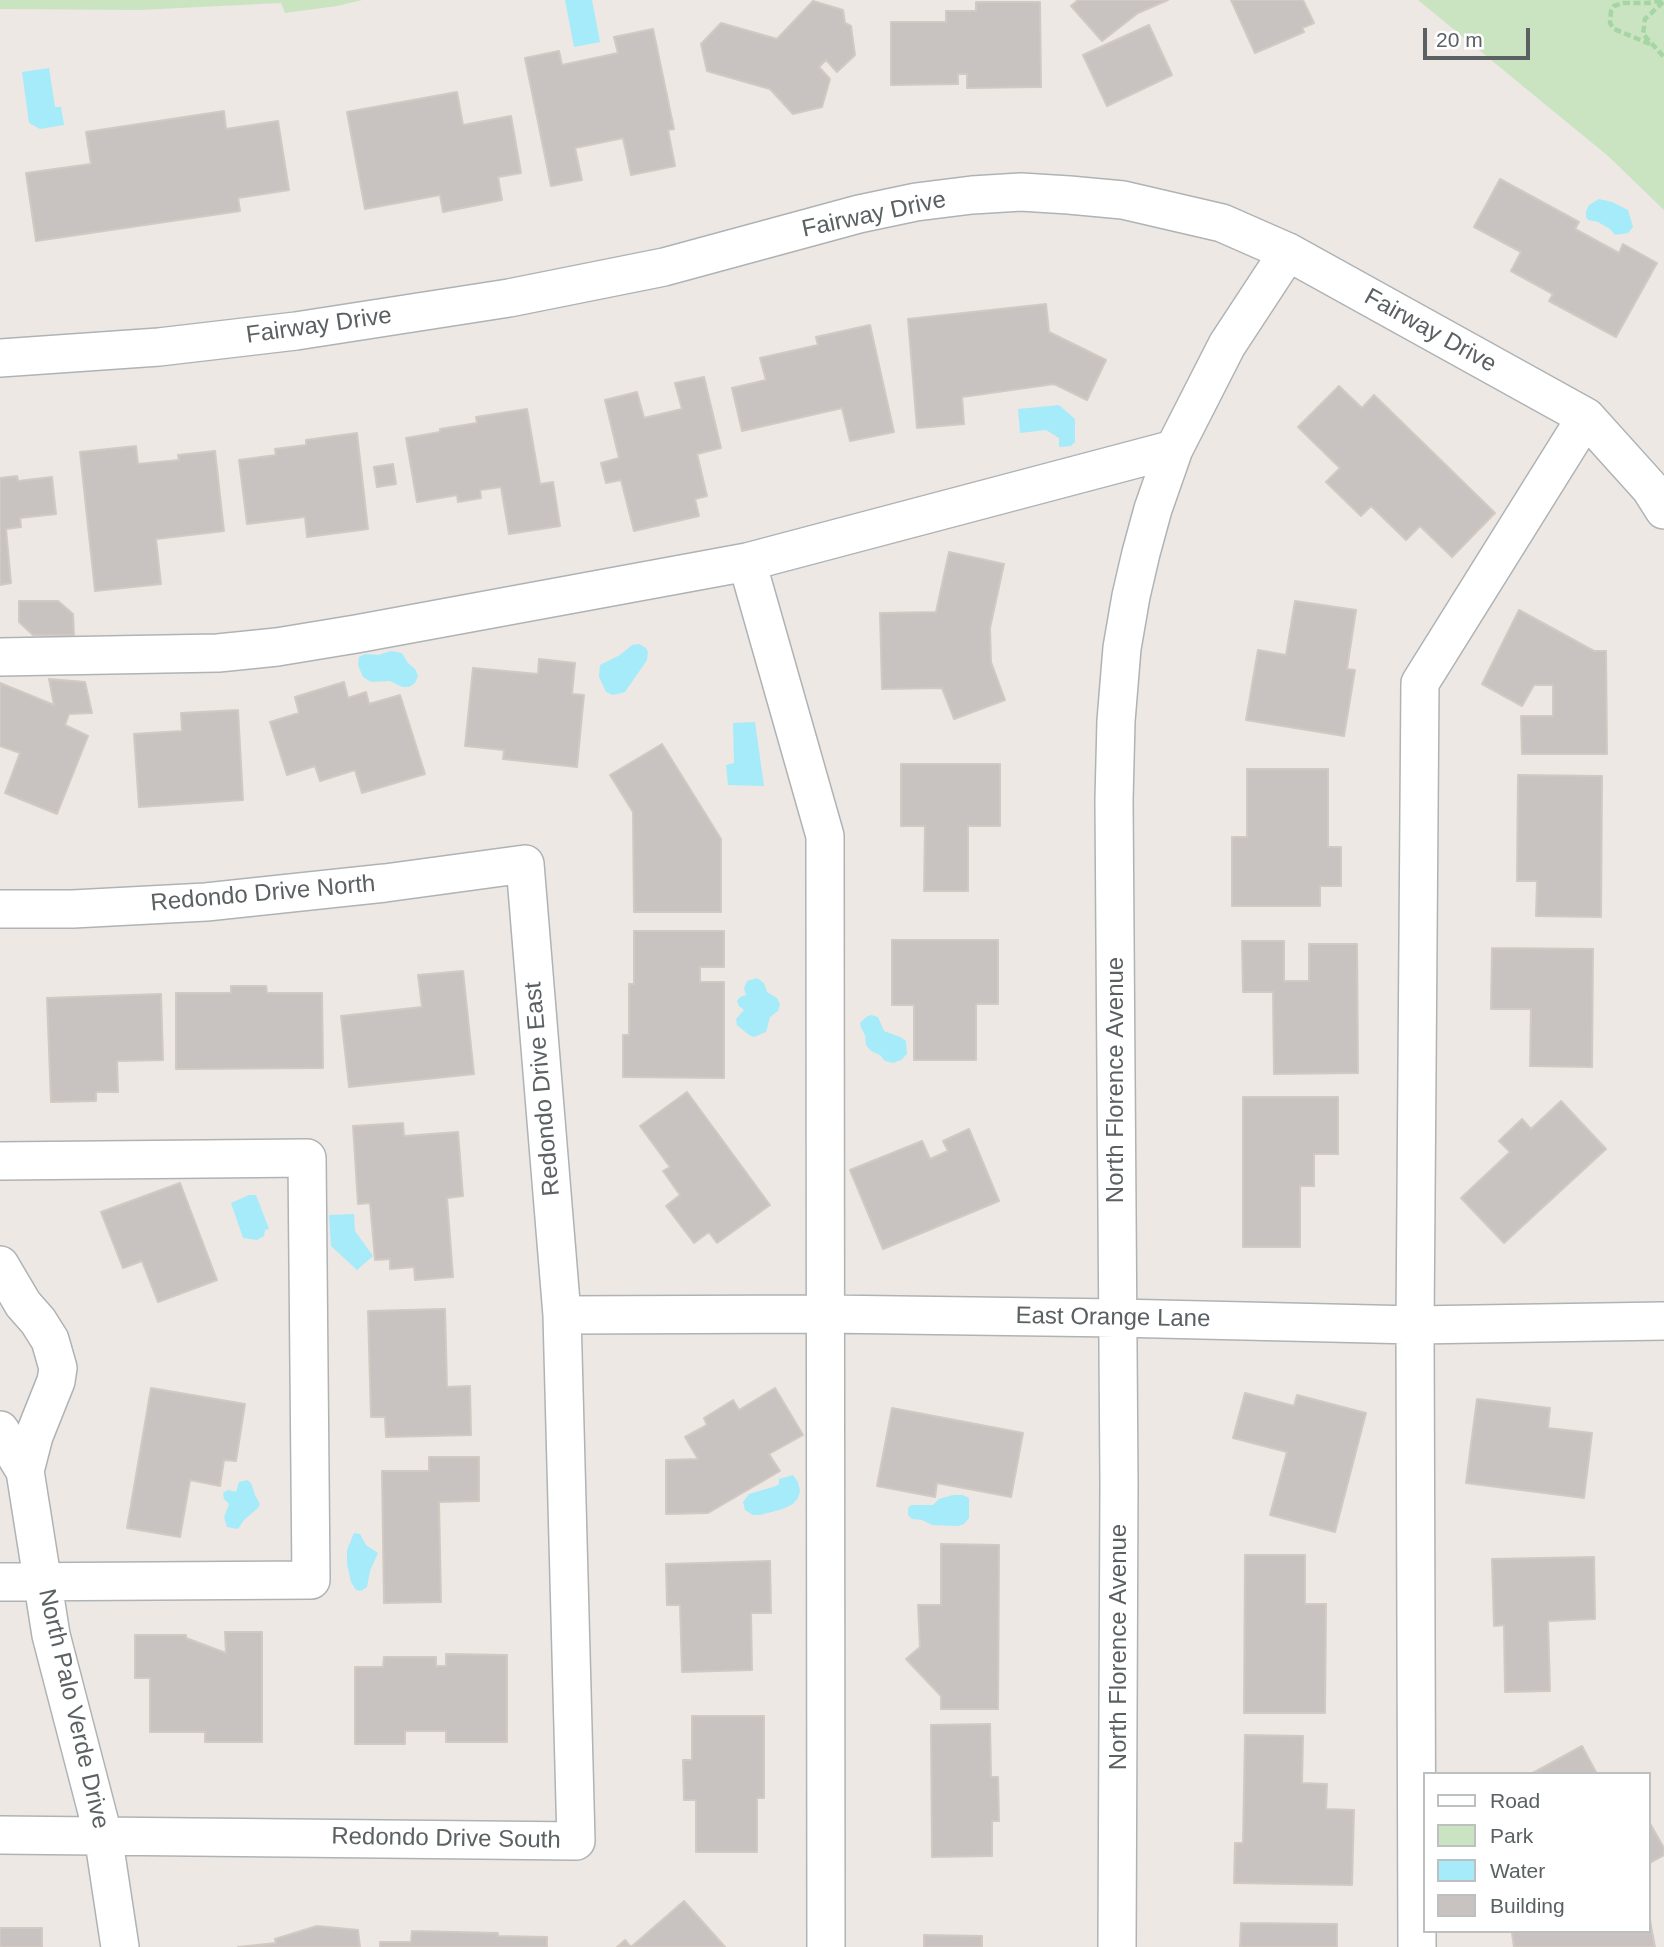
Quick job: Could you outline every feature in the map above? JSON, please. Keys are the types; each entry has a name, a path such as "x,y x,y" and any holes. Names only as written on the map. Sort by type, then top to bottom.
{"street":[{"name":"Fairway Drive","path":"0,358 173,345 296,331 509,299 664,267 916,202 972,194 1069,194 1123,200 1222,223 1288,252 1586,417 1650,488 1664,510"},
{"name":"North Florence Avenue","path":"1117,1947 1119,1483 1114,800 1116,721 1122,649 1131,596 1153,509 1174,449 1227,345 1288,252"},
{"path":"1417,1947 1415,1325 1420,683 1586,417"},
{"path":"0,657 218,653 277,647 747,562 1174,449"},
{"path":"747,562 825,836 826,1947"},
{"name":"Redondo Drive North","path":"0,908 87,908 230,900 525,864"},
{"name":"Redondo Drive East","path":"525,864 562,1315"},
{"path":"0,1161 307,1158 311,1580 0,1582"},
{"name":"North Palo Verde Drive","path":"0,1265 23,1304 50,1340 58,1368 56,1381 36,1429 25,1471"},
{"name":"East Orange Lane","path":"562,1315 826,1314 1415,1325 1664,1321"},
{"name":"Redondo Drive South","path":"0,1835 576,1841 562,1315"},
{"name":"North Palo Verde Drive","path":"0,1430 25,1471 51,1636 103,1835 120,1947"}],"path":[{"path":"1664,1 1648,14 1643,23 1643,34 1664,57"},
{"path":"1650,44 1614,29 1610,23 1611,11 1614,6 1623,3 1664,1"}],"green space":[{"path":"0,0 362,0 285,13 281,3 140,10 0,9"},
{"path":"1418,0 1664,0 1664,210 1608,156"}],"water":[{"path":"565,0 592,0 600,42 574,47"},
{"path":"49,68 55,107 61,107 64,125 40,129 29,123 22,72"},
{"path":"1599,199 1628,210 1633,227 1628,233 1615,235 1598,222 1588,220 1586,211 1589,205"},
{"path":"1059,405 1075,419 1075,442 1071,446 1059,447 1059,438 1046,430 1020,433 1018,409"},
{"path":"639,644 648,652 643,666 625,692 613,695 606,692 599,677 600,665 620,655 632,645"},
{"path":"391,651 402,653 415,669 418,676 415,683 409,687 402,687 390,681 371,682 363,677 358,665 359,657"},
{"path":"755,722 764,786 728,785 726,765 734,763 733,723"},
{"path":"757,978 780,1004 778,1011 770,1017 766,1032 754,1037 737,1025 736,1019 744,1010 737,1001 746,995 744,988 747,981"},
{"path":"871,1015 878,1017 884,1031 906,1041 907,1054 901,1060 893,1063 885,1061 866,1045 860,1023"},
{"path":"249,1195 256,1195 269,1229 257,1240 243,1238 231,1203"},
{"path":"354,1214 355,1231 373,1256 357,1270 331,1246 329,1215"},
{"path":"793,1475 800,1491 793,1504 760,1515 753,1515 745,1510 743,1502 749,1494 776,1486 779,1479"},
{"path":"247,1480 260,1504 238,1529 227,1527 224,1517 229,1504 223,1493 228,1490 236,1492 239,1482"},
{"path":"953,1495 969,1498 969,1518 964,1524 932,1525 912,1519 908,1515 911,1505 933,1505 939,1499"},
{"path":"354,1533 360,1534 366,1545 378,1553 367,1587 361,1591 356,1590 351,1582 347,1564 347,1550"}],"building":[{"path":"1078,0 1168,0 1138,13 1102,41 1071,6"},
{"path":"1231,0 1303,0 1314,23 1302,28 1304,32 1255,53"},
{"path":"813,1 843,10 845,23 851,26 855,55 837,72 826,60 819,67 830,79 822,107 793,114 770,89 707,71 701,44 721,23 777,39"},
{"path":"976,2 1040,2 1041,87 967,88 967,74 958,74 958,84 891,85 891,22 946,22 946,11 976,11"},
{"path":"1149,25 1172,75 1107,106 1083,55"},
{"path":"653,29 674,129 668,130 675,166 631,175 623,138 575,148 582,180 551,186 525,58 559,51 562,65 618,53 614,37"},
{"path":"457,92 463,125 511,116 521,173 498,177 502,200 443,212 440,195 365,209 347,112"},
{"path":"224,111 226,129 278,121 289,190 238,198 240,211 36,241 26,173 91,164 86,132"},
{"path":"1500,179 1579,222 1575,229 1619,253 1623,244 1657,263 1616,337 1549,301 1553,294 1511,271 1521,252 1474,227"},
{"path":"1046,304 1049,332 1106,360 1087,400 1054,384 962,397 964,424 917,428 908,319"},
{"path":"870,325 894,432 850,441 842,408 742,431 732,388 766,380 760,358 818,345 816,337"},
{"path":"704,377 721,448 697,454 707,496 695,499 699,516 634,531 621,480 606,483 601,463 619,458 605,400 637,392 644,418 682,409 675,383"},
{"path":"1339,386 1362,408 1374,395 1495,513 1452,557 1420,526 1406,540 1371,506 1361,516 1326,482 1340,468 1298,427"},
{"path":"527,409 540,484 553,482 560,526 509,534 501,487 480,490 481,498 458,502 457,495 417,502 406,438 477,423 476,417"},
{"path":"357,433 368,529 307,537 305,517 247,524 239,460 276,455 275,449 306,445 306,440"},
{"path":"136,446 138,464 179,460 178,455 215,451 224,531 156,539 161,584 95,591 80,452"},
{"path":"393,464 396,484 377,487 374,467"},
{"path":"17,476 18,481 52,477 56,514 20,518 21,527 6,529 11,583 0,585 0,478"},
{"path":"949,552 1004,564 990,628 991,662 1005,700 954,719 942,688 882,689 880,613 936,612"},
{"path":"19,601 58,601 73,614 74,635 33,635 19,622"},
{"path":"1295,601 1356,610 1347,669 1355,670 1344,736 1246,720 1258,650 1286,655"},
{"path":"1519,610 1594,651 1606,651 1607,754 1522,754 1521,716 1553,716 1553,685 1534,685 1522,706 1482,684"},
{"path":"539,659 575,663 572,694 584,695 577,767 503,759 504,750 465,746 473,668 538,674"},
{"path":"49,679 85,682 92,713 69,714 65,725 88,736 57,814 5,793 20,753 0,746 0,683 54,705"},
{"path":"344,682 348,698 366,692 369,704 400,695 425,774 362,793 355,770 320,781 315,766 287,775 270,722 299,713 295,697"},
{"path":"238,710 243,800 139,807 134,734 182,731 181,713"},
{"path":"662,744 721,839 721,912 634,912 633,812 610,775"},
{"path":"901,764 1000,764 1000,826 968,826 968,891 924,891 925,826 901,826"},
{"path":"1247,769 1328,769 1328,847 1341,847 1341,886 1320,886 1320,906 1232,906 1232,837 1247,837"},
{"path":"1518,775 1602,776 1601,917 1536,916 1537,881 1517,881"},
{"path":"634,931 724,931 724,967 700,967 700,982 724,982 724,1078 623,1077 623,1035 629,1035 629,984 634,984"},
{"path":"892,940 998,940 998,1004 976,1004 976,1060 914,1060 914,1005 892,1005"},
{"path":"1242,941 1284,941 1284,981 1309,981 1309,944 1357,944 1358,1073 1274,1074 1273,992 1243,992"},
{"path":"1492,948 1593,949 1592,1067 1530,1066 1531,1009 1491,1009"},
{"path":"463,971 474,1074 349,1087 341,1016 422,1007 418,975"},
{"path":"231,986 266,986 267,993 322,993 323,1068 176,1069 176,993 231,993"},
{"path":"161,994 163,1060 117,1061 118,1092 96,1092 96,1101 51,1102 47,998"},
{"path":"687,1092 770,1205 717,1243 709,1232 694,1243 666,1206 680,1195 663,1171 670,1167 640,1126"},
{"path":"1243,1097 1338,1097 1338,1154 1314,1154 1314,1186 1300,1186 1300,1247 1243,1247"},
{"path":"1561,1101 1606,1149 1504,1243 1461,1198 1510,1152 1499,1141 1522,1119 1531,1129"},
{"path":"403,1123 404,1136 458,1132 463,1196 447,1198 453,1277 415,1280 414,1267 390,1269 390,1259 375,1260 370,1203 358,1204 353,1126"},
{"path":"969,1129 999,1201 883,1249 850,1170 922,1141 930,1159 948,1151 943,1141"},
{"path":"180,1183 217,1280 158,1302 142,1261 123,1268 101,1212"},
{"path":"445,1309 447,1387 470,1386 471,1435 386,1437 385,1417 371,1417 368,1311"},
{"path":"151,1388 245,1404 236,1461 224,1460 220,1486 190,1480 180,1537 127,1528"},
{"path":"775,1388 803,1435 769,1454 780,1471 708,1513 666,1514 666,1460 698,1459 685,1437 707,1425 704,1418 733,1400 739,1410"},
{"path":"1245,1393 1294,1406 1297,1395 1366,1413 1335,1532 1270,1515 1287,1452 1233,1438"},
{"path":"1477,1399 1550,1408 1548,1428 1592,1433 1584,1498 1466,1483"},
{"path":"892,1408 1023,1433 1011,1497 937,1483 935,1497 877,1486"},
{"path":"429,1457 479,1457 479,1501 439,1502 441,1602 384,1603 382,1471 429,1471"},
{"path":"941,1544 999,1545 998,1709 941,1709 941,1696 906,1659 920,1647 918,1605 941,1605"},
{"path":"1245,1555 1305,1555 1305,1604 1326,1604 1325,1713 1244,1713"},
{"path":"1594,1557 1595,1619 1548,1621 1550,1691 1505,1692 1504,1625 1494,1626 1492,1559"},
{"path":"770,1561 771,1613 751,1613 752,1670 682,1672 680,1605 667,1605 666,1564"},
{"path":"225,1632 262,1632 262,1742 205,1742 205,1732 150,1732 150,1678 135,1678 135,1635 186,1635 186,1638 226,1653"},
{"path":"446,1654 507,1655 507,1742 446,1742 446,1731 405,1731 405,1744 355,1744 355,1667 383,1667 384,1657 436,1657 436,1666 446,1666"},
{"path":"692,1716 764,1716 764,1798 757,1798 757,1852 696,1852 696,1800 684,1800 683,1760 692,1760"},
{"path":"990,1724 991,1777 998,1777 999,1821 992,1821 992,1856 932,1857 931,1725"},
{"path":"1245,1735 1303,1736 1302,1783 1327,1784 1326,1809 1354,1810 1352,1885 1234,1883 1235,1843 1243,1843"},
{"path":"1582,1746 1596,1772 1535,1772"},
{"path":"1650,1824 1664,1848 1664,1855 1650,1863"},
{"path":"684,1901 725,1947 631,1947"},
{"path":"1650,1921 1655,1947 1514,1947 1512,1933 1650,1933"},
{"path":"1241,1923 1337,1924 1337,1947 1240,1947"},
{"path":"317,1926 358,1930 360,1947 238,1947 276,1943 275,1939"},
{"path":"0,1928 42,1928 42,1947 0,1947"},
{"path":"412,1931 547,1937 547,1947 380,1947 380,1942 411,1942"},
{"path":"924,1935 982,1936 982,1947 924,1947"},
{"path":"625,1940 631,1947 617,1947"}]}
